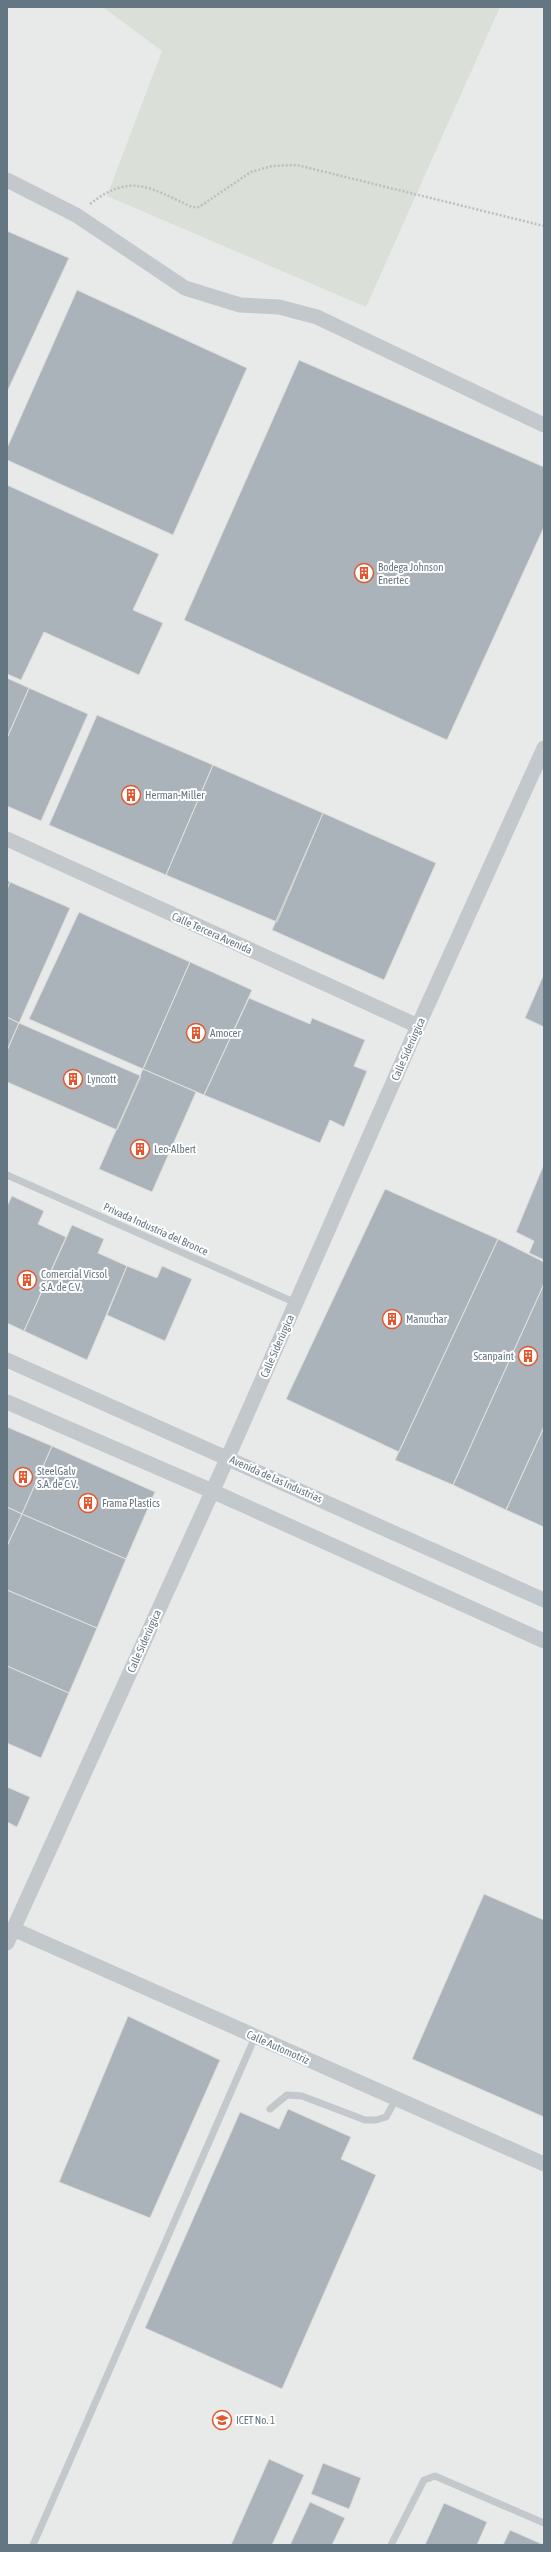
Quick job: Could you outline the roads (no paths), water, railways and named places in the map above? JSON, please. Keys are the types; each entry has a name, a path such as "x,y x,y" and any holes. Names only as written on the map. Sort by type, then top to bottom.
{"street":[{"path":"7,180 76,215 185,288 240,305 279,307 317,317 544,425"},
{"name":"Calle Siderúrgica","path":"10,1936 228,1457 418,1026 544,748"},
{"name":"Calle Tercera Avenida","path":"7,839 418,1026"},
{"name":"Avenida de las Industrias","path":"7,1360 228,1457 544,1600"},
{"path":"7,1402 212,1491 544,1641"},
{"name":"Calle Automotriz","path":"10,1936 255,2037 544,2164"}],"lane":[{"name":"Privada Industria del Bronce","path":"7,1175 296,1303"},
{"path":"33,2545 255,2037"},
{"path":"270,2108 287,2095 302,2096 365,2120 376,2120 386,2117 396,2099"},
{"path":"391,2545 424,2480 435,2476 544,2523"}],"place":[{"name":"Bodega Johnson Enertec","path":"364,573"},
{"name":"Herman-Miller","path":"131,795"},
{"name":"Amocer","path":"196,1033"},
{"name":"Lyncott","path":"73,1079"},
{"name":"Leo-Albert","path":"140,1149"},
{"name":"Comercial Vicsol S.A. de C.V.","path":"27,1280"},
{"name":"Manuchar","path":"392,1319"},
{"name":"Scanpaint","path":"528,1356"},
{"name":"SteelGalv S.A. de C.V.","path":"23,1477"},
{"name":"Frama Plastics","path":"88,1503"},
{"name":"ICET No. 1","path":"222,2420"}]}
